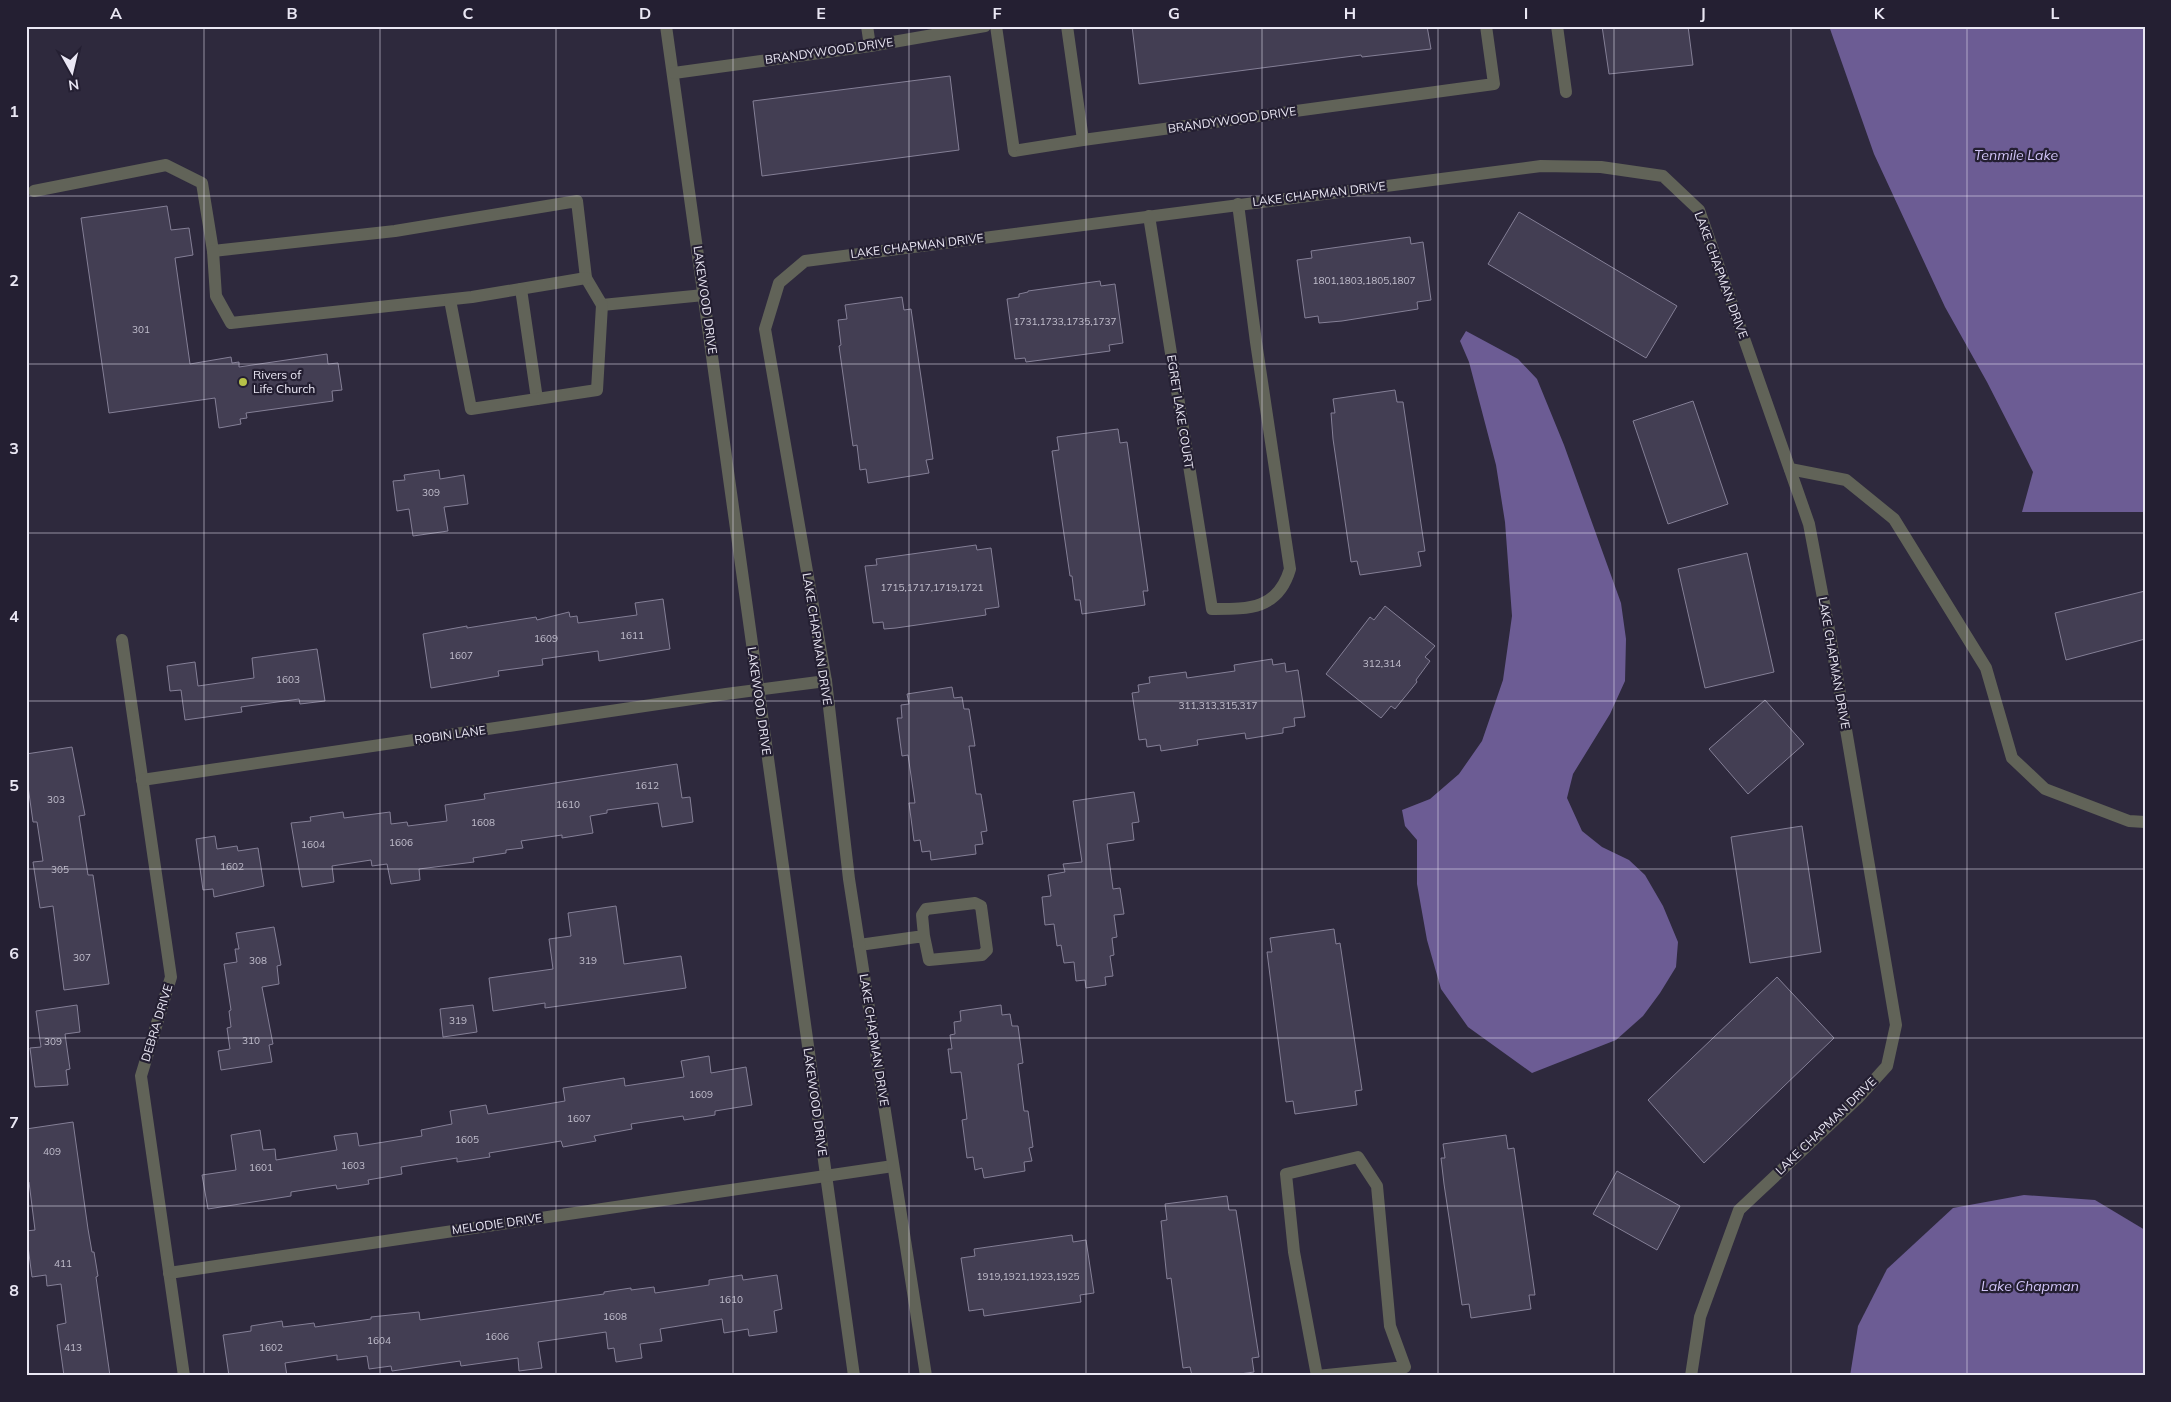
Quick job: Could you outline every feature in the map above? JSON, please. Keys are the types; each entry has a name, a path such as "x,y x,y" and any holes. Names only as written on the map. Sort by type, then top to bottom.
{"street":[{"name":"LAKEWOOD DRIVE","path":"666,26 854,1376"},
{"path":"867,26 870,46"},
{"name":"BRANDYWOOD DRIVE","path":"674,73 870,46 985,26"},
{"name":"BRANDYWOOD DRIVE","path":"996,26 1014,151 1494,84 1486,26"},
{"path":"1067,26 1083,140"},
{"path":"1557,26 1566,92"},
{"path":"34,191 166,165 202,183 213,250 216,296 231,323 450,300 586,278"},
{"name":"LAKE CHAPMAN DRIVE","path":"926,1376 849,880 826,681 765,329 779,283 805,261 1541,166 1602,167 1662,176 1699,210 1809,524 1896,1025 1887,1066 1858,1098 1739,1210 1700,1317 1691,1376"},
{"path":"213,250 395,231 577,201 586,278 602,305 597,390 471,409 450,300"},
{"name":"EGRET LAKE COURT","path":"1149,216 1212,609 1243,609 1268,601 1286,584 1290,569 1256,342 1238,204"},
{"path":"521,289 537,399"},
{"path":"602,305 704,295"},
{"path":"1790,469 1846,480 1894,519 1986,668 2012,758 2045,789 2129,821 2145,822"},
{"name":"DEBRA DRIVE","path":"122,640 171,977 142,1076 184,1376"},
{"name":"ROBIN LANE","path":"142,780 826,681"},
{"path":"975,903 981,906 986,950 982,955 929,960 924,936 922,915 926,910 975,903"},
{"path":"859,945 924,936"},
{"path":"1358,1157 1377,1186 1390,1326 1404,1368 1317,1376 1294,1252 1286,1174 1358,1157"},
{"name":"MELODIE DRIVE","path":"169,1273 893,1166"}],"water":[{"name":"Tenmile Lake","path":"1829,26 2145,26 2145,512 2022,512 2033,472 1987,382 1945,307 1874,154"},
{"path":"1466,331 1518,359 1537,379 1564,445 1621,603 1626,639 1625,681 1610,714 1573,774 1567,798 1582,831 1602,847 1629,860 1645,875 1663,906 1678,942 1676,967 1643,1016 1616,1040 1532,1073 1468,1027 1441,989 1427,940 1417,884 1417,840 1405,826 1402,810 1430,799 1459,774 1482,741 1503,680 1512,616 1505,522 1496,465 1469,362 1460,341"},
{"name":"Lake Chapman","path":"2024,1195 2095,1200 2145,1230 2145,1376 1850,1376 1858,1326 1887,1269 1953,1208"}],"building":[{"path":"1132,26 1427,26 1431,49 1362,57 1361,55 1139,84"},
{"path":"1602,26 1688,26 1693,65 1609,74"},
{"path":"950,76 959,150 762,176 753,101"},
{"path":"167,206 171,230 189,228 193,255 175,258 190,364 231,357 232,363 239,362 239,367 327,354 328,364 338,363 342,390 332,391 333,401 246,413 247,418 240,419 241,424 219,428 215,398 109,413 81,218"},
{"path":"1519,212 1677,306 1646,358 1488,264"},
{"path":"1410,237 1411,244 1423,242 1431,300 1417,302 1418,309 1342,321 1319,323 1318,316 1305,318 1297,260 1312,258 1311,251"},
{"path":"1100,281 1101,286 1115,284 1123,343 1109,345 1110,351 1026,362 1025,358 1015,359 1007,299 1019,297 1019,294 1028,291"},
{"path":"902,297 904,310 911,309 933,459 926,460 929,473 868,483 866,469 860,470 857,445 853,446 839,346 841,345 838,320 847,319 845,305"},
{"path":"1395,390 1397,402 1403,402 1425,551 1418,552 1421,566 1360,575 1357,561 1351,562 1333,439 1331,413 1335,413 1333,399"},
{"path":"1693,401 1728,504 1668,524 1633,421"},
{"path":"1118,429 1120,443 1127,442 1148,591 1143,591 1145,605 1082,614 1080,600 1075,600 1072,576 1070,576 1052,451 1059,450 1057,437"},
{"path":"439,470 440,479 464,475 468,504 444,507 448,531 413,536 409,509 397,511 393,481 405,480 404,475"},
{"path":"976,545 977,550 991,548 999,607 985,609 986,615 896,628 884,629 883,622 873,623 865,566 877,565 876,559"},
{"path":"1747,553 1774,672 1705,688 1678,569"},
{"path":"2145,591 2145,639 2066,660 2055,613"},
{"path":"663,599 670,649 599,661 598,651 542,659 543,665 498,671 499,676 431,688 423,634 536,617 537,620 569,612 570,617 577,616 578,623 637,615 635,603"},
{"path":"1385,606 1435,646 1425,657 1430,661 1416,680 1417,682 1395,709 1391,706 1381,718 1326,674 1370,617 1374,620"},
{"path":"317,649 325,701 300,704 299,699 241,707 242,712 185,720 181,690 170,691 167,666 195,662 198,686 254,678 252,658"},
{"path":"1272,659 1273,665 1285,663 1286,672 1298,670 1305,717 1294,718 1295,726 1283,728 1283,733 1246,739 1245,733 1197,740 1198,745 1161,751 1160,745 1147,747 1146,739 1139,740 1132,693 1139,692 1138,685 1150,683 1149,677 1186,672 1187,678 1235,671 1234,665"},
{"path":"952,687 954,698 962,697 964,709 969,709 975,746 969,746 976,794 981,794 987,831 981,832 983,844 975,845 976,854 931,860 930,851 922,852 920,840 914,841 909,803 915,803 908,755 902,756 897,718 902,718 901,705 909,704 907,694"},
{"path":"1765,700 1804,744 1748,794 1709,749"},
{"path":"72,747 85,815 79,816 88,875 93,875 109,984 64,990 53,906 40,908 33,862 43,861 37,822 33,822 26,772 26,754"},
{"path":"677,764 682,798 690,797 693,822 662,827 658,803 607,810 607,813 590,816 593,833 562,838 562,835 521,841 523,848 506,850 506,853 473,858 474,862 419,869 420,880 391,884 387,864 372,866 371,860 332,866 334,882 302,887 291,823 311,821 310,817 343,812 344,818 390,812 391,824 407,822 408,826 447,821 445,805 485,799 484,794"},
{"path":"1134,792 1139,822 1132,823 1134,840 1107,844 1113,889 1120,888 1124,914 1114,915 1117,937 1112,938 1114,955 1110,956 1113,976 1105,977 1106,985 1086,988 1085,980 1076,981 1074,962 1064,963 1061,945 1057,946 1054,924 1045,925 1042,897 1051,896 1048,875 1065,872 1063,864 1082,862 1073,801"},
{"path":"1802,826 1821,952 1750,963 1731,837"},
{"path":"215,836 217,849 237,846 238,851 258,848 264,886 214,897 213,889 203,890 196,839"},
{"path":"616,906 624,964 681,956 686,988 545,1008 545,1003 493,1011 489,978 553,969 549,939 571,936 568,913"},
{"path":"274,927 281,965 277,966 279,984 262,987 273,1044 269,1045 272,1062 221,1070 218,1051 230,1049 227,1028 231,1027 229,1011 231,1010 224,964 237,962 235,949 239,949 236,933"},
{"path":"1334,929 1336,944 1340,943 1362,1090 1355,1091 1357,1105 1295,1114 1293,1101 1286,1102 1267,952 1272,952 1270,938"},
{"path":"1777,977 1834,1038 1704,1163 1648,1100"},
{"path":"77,1005 80,1032 65,1034 70,1069 66,1070 68,1085 35,1087 30,1048 41,1047 36,1011"},
{"path":"473,1005 477,1032 443,1037 440,1009"},
{"path":"1001,1005 1002,1015 1010,1014 1012,1026 1018,1026 1023,1063 1018,1064 1024,1111 1028,1111 1033,1147 1029,1148 1032,1161 1024,1162 1025,1171 984,1178 982,1168 975,1170 973,1157 967,1158 962,1120 967,1119 961,1072 951,1073 948,1049 952,1049 950,1035 955,1034 954,1022 961,1021 960,1011"},
{"path":"709,1056 711,1073 746,1067 752,1105 715,1111 715,1115 684,1120 683,1116 631,1124 632,1129 594,1136 596,1141 563,1147 561,1141 489,1153 490,1157 457,1162 457,1158 401,1167 402,1174 368,1180 369,1184 337,1189 336,1185 291,1192 291,1196 208,1209 202,1175 236,1170 231,1135 260,1130 263,1150 275,1149 276,1160 337,1150 334,1136 357,1133 359,1146 422,1136 421,1130 452,1124 450,1111 486,1105 488,1114 565,1101 563,1088 624,1078 625,1086 684,1077 681,1061"},
{"path":"73,1122 88,1229 98,1276 96,1277 110,1376 64,1376 57,1325 66,1323 61,1284 47,1286 46,1275 32,1277 26,1231 35,1230 29,1182 26,1182 26,1129"},
{"path":"1506,1135 1508,1149 1514,1148 1535,1295 1529,1295 1531,1309 1471,1318 1469,1304 1462,1305 1444,1184 1441,1158 1445,1158 1443,1144"},
{"path":"1617,1171 1680,1206 1657,1250 1593,1214"},
{"path":"1227,1196 1229,1210 1236,1210 1259,1357 1252,1358 1254,1372 1226,1376 1192,1376 1190,1367 1183,1368 1171,1278 1167,1279 1161,1221 1167,1220 1165,1204"},
{"path":"1072,1235 1073,1242 1086,1240 1094,1293 1080,1295 1081,1302 984,1316 983,1309 969,1311 961,1258 975,1256 974,1249"},
{"path":"742,1275 743,1280 777,1275 782,1309 774,1311 777,1332 749,1336 748,1329 724,1333 722,1319 660,1329 662,1341 640,1344 642,1358 616,1362 614,1348 608,1349 606,1332 538,1342 542,1368 519,1371 518,1358 461,1366 460,1361 392,1371 391,1366 369,1369 367,1356 337,1360 337,1355 285,1363 287,1376 229,1376 223,1335 251,1331 251,1326 282,1321 283,1327 314,1323 315,1327 371,1319 371,1317 419,1312 420,1320 604,1294 604,1292 631,1288 631,1290 654,1287 655,1293 709,1285 709,1280"}],"place":[{"name":"Rivers of Life Church","path":"243,382"}]}
